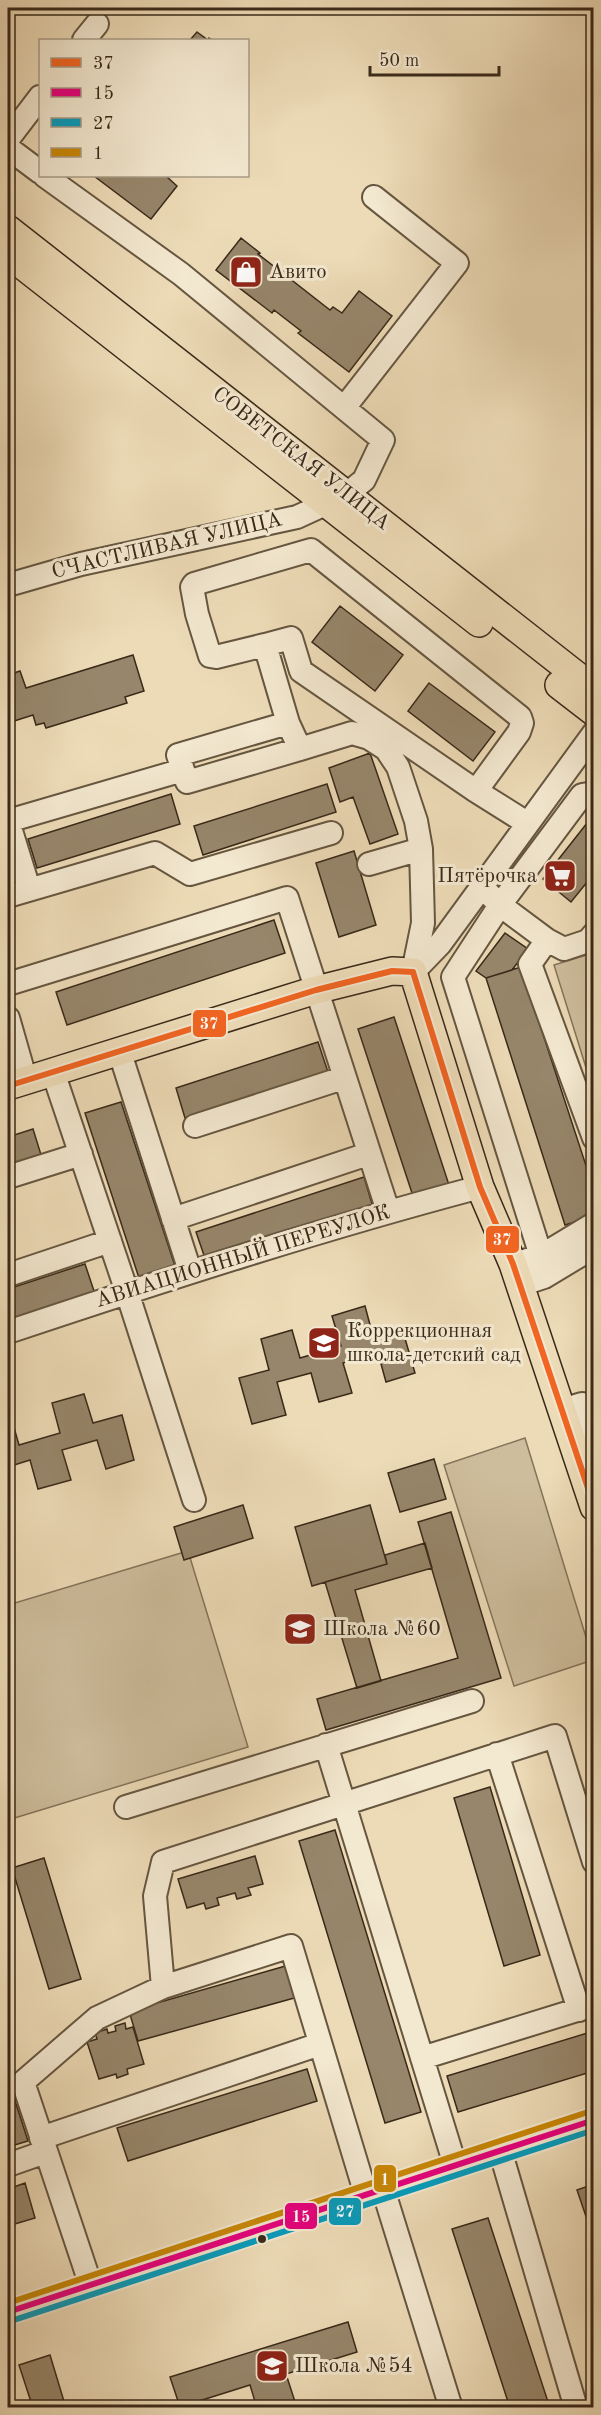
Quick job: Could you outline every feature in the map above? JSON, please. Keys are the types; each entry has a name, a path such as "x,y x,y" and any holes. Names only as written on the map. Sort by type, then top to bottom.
{"main road":[{"name":"СОВЕТСКАЯ УЛИЦА","path":"8,229 594,712"},
{"name":"СОВЕТСКАЯ УЛИЦА","path":"8,254 594,689"},
{"path":"17,1084 118,1050 316,990 392,971 413,972 480,1187 517,1275 594,1507"}],"street":[{"path":"8,139 39,98"},
{"path":"8,148 39,171"},
{"path":"46,177 181,274 382,440 364,480 336,499"},
{"path":"344,408 457,264 374,197"},
{"name":"СЧАСТЛИВАЯ УЛИЦА","path":"8,585 81,564 297,517 336,499"},
{"path":"476,791 519,732 522,723 519,717 311,550 194,584 191,592 210,656 216,657 291,638 301,670 476,791 527,823"},
{"path":"265,645 288,723 300,749"},
{"path":"288,723 178,755 187,782 352,733 369,738 386,749 402,778 416,821 421,849 423,922 413,972"},
{"path":"413,972 440,944 594,733"},
{"path":"183,770 8,821 18,893 155,853 190,874 331,833"},
{"path":"541,1256 453,977 500,905 582,795 594,794"},
{"path":"369,864 421,849"},
{"path":"481,886 500,905 564,949 588,940 594,934"},
{"path":"8,984 287,898 343,1078 388,1211"},
{"path":"548,940 531,964 594,1138"},
{"path":"8,1018 17,1084"},
{"path":"118,1050 190,1272"},
{"path":"53,1072 194,1500"},
{"path":"195,1126 343,1078"},
{"path":"8,1177 81,1154"},
{"path":"173,1219 368,1154"},
{"name":"АВИАЦИОННЫЙ ПЕРЕУЛОК","path":"8,1332 127,1292 388,1211 480,1187"},
{"path":"517,1275 541,1256 594,1224"},
{"path":"8,1275 110,1241"},
{"path":"517,1275 544,1277 594,1247"},
{"path":"562,1410 582,1404 594,1438"},
{"path":"126,1807 472,1701"},
{"path":"163,1987 155,1896 163,1862 555,1736 594,1862"},
{"path":"326,1745 346,1803 455,2165"},
{"path":"422,2058 586,2008 497,1754"},
{"path":"90,2283 23,2082 97,2018 163,1987 291,1946 320,2044 451,2408"},
{"path":"8,2165 43,2145 320,2044"},
{"path":"8,2312 90,2283 594,2120"},
{"path":"500,2150 576,2408"}],"shaded area":[{"path":"594,953 593,1090 554,965"},
{"path":"525,1438 593,1660 514,1686 444,1465"},
{"path":"188,1551 248,1747 8,1820 8,1605"}],"building":[{"path":"274,8 309,8 274,12"},
{"path":"309,8 326,8 326,9 310,11"},
{"path":"197,32 207,39 191,39"},
{"path":"95,177 167,177 177,186 151,219"},
{"path":"241,238 330,310 333,307 342,313 359,291 392,316 349,372 298,333 301,331 274,310 272,313 216,270"},
{"path":"340,606 403,655 375,691 312,642"},
{"path":"133,655 144,691 125,697 127,703 46,728 44,723 36,725 33,715 8,723 8,675 20,671 26,688"},
{"path":"429,683 495,732 473,761 408,711"},
{"path":"370,753 398,834 370,844 353,797 340,802 329,768"},
{"path":"327,784 336,812 203,855 194,826"},
{"path":"171,794 180,824 37,868 28,839"},
{"path":"591,818 594,820 594,877 592,876 571,902 543,879"},
{"path":"354,851 376,925 339,937 316,863"},
{"path":"274,920 285,953 67,1025 56,992"},
{"path":"505,933 528,949 512,970 486,978 476,971"},
{"path":"521,967 594,1190 594,1216 565,1225 486,978"},
{"path":"394,1017 449,1185 413,1196 358,1029"},
{"path":"318,1042 328,1072 185,1118 176,1088"},
{"path":"121,1102 176,1269 140,1281 85,1113"},
{"path":"33,1129 42,1158 8,1170 8,1137"},
{"path":"364,1177 373,1207 206,1261 196,1232"},
{"path":"85,1264 95,1294 8,1322 8,1289"},
{"path":"365,1306 373,1336 402,1328 415,1373 386,1382 378,1353 343,1363 352,1393 319,1402 311,1373 277,1382 286,1415 252,1424 239,1378 269,1370 261,1339 292,1330 300,1358 341,1346 332,1316"},
{"path":"84,1394 93,1423 122,1415 134,1460 106,1469 97,1440 62,1450 71,1480 38,1489 30,1460 8,1467 8,1418 11,1417 19,1445 60,1433 52,1403"},
{"path":"434,1459 446,1499 400,1512 388,1473"},
{"path":"243,1505 253,1538 184,1560 174,1527"},
{"path":"370,1505 387,1564 312,1586 295,1527"},
{"path":"451,1512 501,1678 326,1730 317,1699 458,1658 418,1522"},
{"path":"425,1543 432,1568 355,1590 381,1681 357,1688 325,1582 387,1564 385,1555"},
{"path":"594,1752 594,1769 589,1754"},
{"path":"490,1787 540,1955 504,1966 454,1798"},
{"path":"335,1830 421,2112 385,2123 299,1841"},
{"path":"255,1856 263,1884 248,1888 251,1895 237,1899 235,1893 217,1898 219,1905 206,1909 204,1903 187,1908 178,1879"},
{"path":"44,1858 81,1979 49,1989 12,1868"},
{"path":"289,1965 298,1997 138,2041 129,2011"},
{"path":"125,2023 126,2029 133,2027 144,2064 127,2069 128,2074 117,2078 116,2074 99,2079 87,2042 97,2039 95,2033 107,2029 108,2033 116,2031 115,2026"},
{"path":"594,2031 594,2071 458,2112 447,2076"},
{"path":"307,2069 317,2101 128,2161 117,2128"},
{"path":"8,2079 28,2141 8,2147"},
{"path":"25,2183 35,2218 8,2226 8,2189"},
{"path":"594,2184 594,2240 577,2190"},
{"path":"488,2218 550,2408 510,2408 452,2229"},
{"path":"348,2322 357,2352 286,2374 297,2408 257,2408 250,2385 180,2407 170,2377"},
{"path":"50,2355 66,2408 33,2408 19,2365"}],"transit line":[{"name":"37","path":"8,1086 316,990 392,971 413,972"},
{"name":"37","path":"413,972 480,1187 513,1264 594,1506"},
{"name":"1","path":"8,2303 591,2111"},
{"name":"15","path":"8,2312 594,2120"},
{"name":"27","path":"11,2321 594,2130"}],"place":[{"name":"Авито","path":"246,272"},
{"name":"Пятёрочка","path":"560,876"},
{"name":"Коррекционная школа-детский сад","path":"324,1343"},
{"name":"Школа №60","path":"300,1629"},
{"name":"Школа №54","path":"272,2366"}]}
